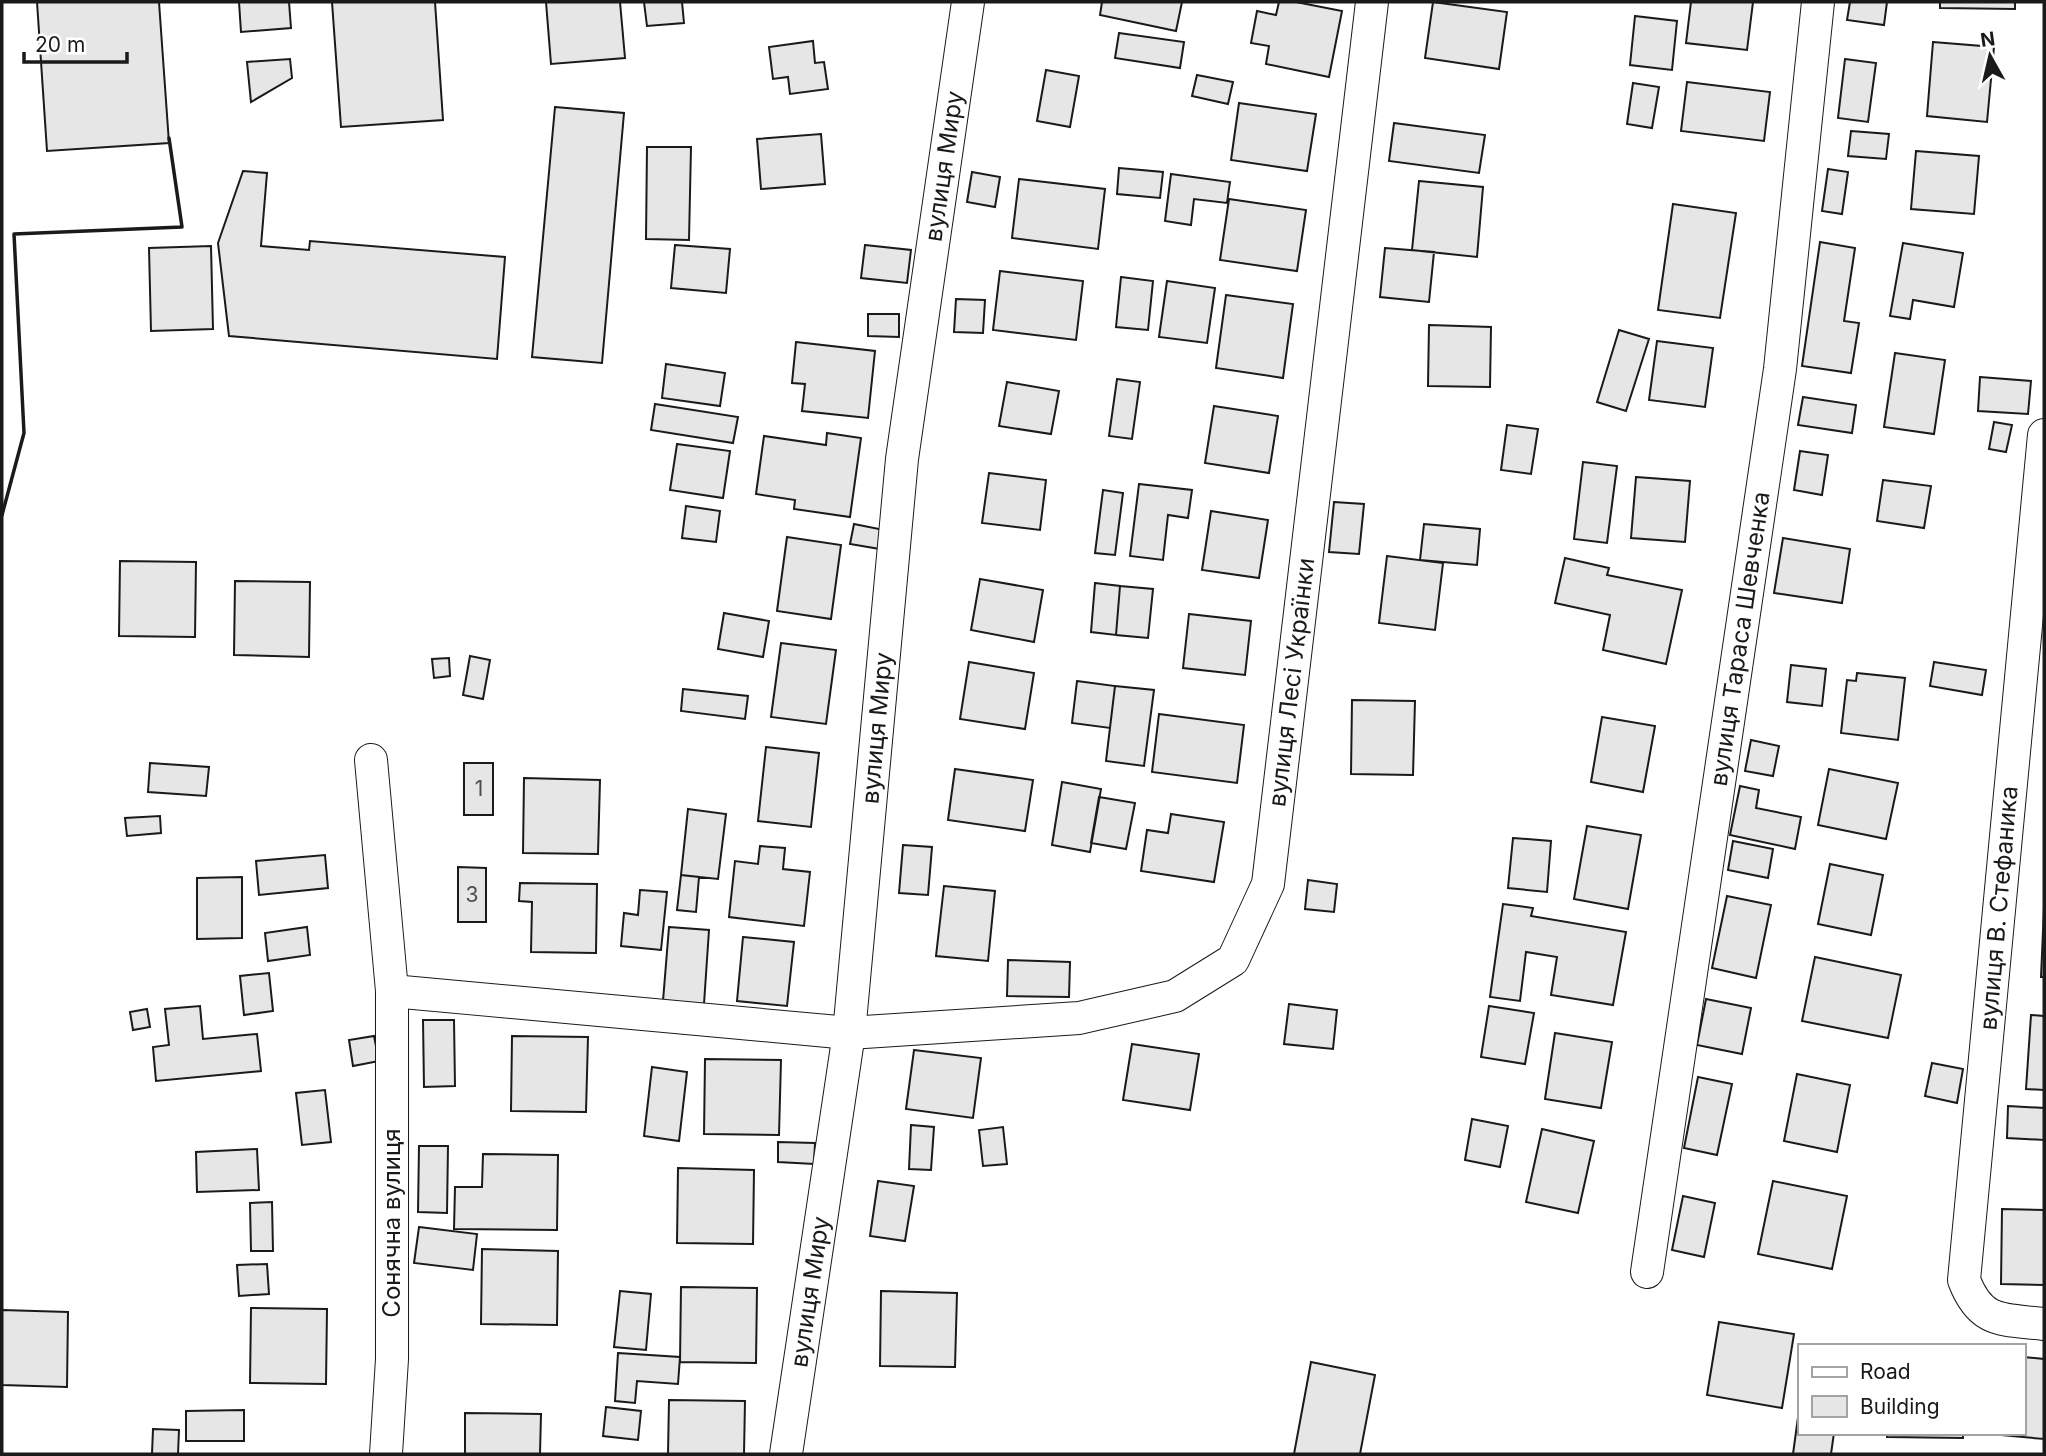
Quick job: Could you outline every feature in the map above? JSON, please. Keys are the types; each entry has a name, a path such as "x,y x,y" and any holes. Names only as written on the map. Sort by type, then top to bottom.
{"street":[{"name":"вулиця Миру","path":"786,1454 849,1033 902,459 968,2"},
{"name":"вулиця Лесі Українки","path":"849,1033 1079,1018 1175,996 1233,960 1268,884 1372,2"},
{"name":"вулиця Тараса Шевченка","path":"1647,1272 1780,369 1818,2"},
{"name":"вулиця В. Стефаника","path":"2044,435 1964,1280 1973,1302 1992,1318 2044,1324"},
{"name":"Сонячна вулиця","path":"371,760 393,991 392,1359 386,1454"},
{"path":"393,991 849,1033"}],"building":[{"path":"37,2 159,2 169,143 47,151"},
{"path":"239,2 289,2 291,28 241,32"},
{"path":"332,2 435,2 443,120 341,127"},
{"path":"546,2 620,2 625,58 551,64"},
{"path":"644,2 682,2 684,23 647,26"},
{"path":"1102,2 1182,2 1176,31 1100,15"},
{"path":"1279,2 1296,2 1342,11 1329,77 1266,64 1269,46 1251,43 1257,11 1276,15"},
{"path":"1433,2 1507,12 1499,69 1425,58"},
{"path":"1691,2 1753,2 1747,50 1686,43"},
{"path":"1850,2 1887,2 1884,25 1847,20"},
{"path":"1940,2 2015,2 2015,9 1940,8"},
{"path":"1635,16 1677,21 1672,70 1630,65"},
{"path":"1119,33 1184,42 1180,68 1115,58"},
{"path":"813,41 815,63 824,62 828,89 790,94 788,77 773,79 769,47"},
{"path":"1933,42 1994,47 1987,122 1927,116"},
{"path":"290,59 292,78 251,102 247,62"},
{"path":"1845,59 1876,63 1868,122 1838,118"},
{"path":"1046,70 1079,76 1070,127 1037,121"},
{"path":"1197,75 1233,82 1228,104 1192,96"},
{"path":"1687,82 1770,92 1764,141 1681,131"},
{"path":"1633,83 1659,87 1652,128 1627,124"},
{"path":"1239,103 1316,114 1307,171 1231,160"},
{"path":"555,107 624,113 602,363 532,357"},
{"path":"1394,123 1485,135 1479,173 1389,161"},
{"path":"1851,131 1889,134 1886,159 1848,156"},
{"path":"821,134 825,184 761,189 757,139"},
{"path":"647,147 691,147 689,240 646,239"},
{"path":"1916,151 1979,156 1974,214 1911,209"},
{"path":"1119,168 1163,172 1160,198 1117,194"},
{"path":"1828,169 1848,172 1842,214 1822,211"},
{"path":"243,171 267,173 261,246 309,250 310,241 505,257 497,359 229,336 218,243"},
{"path":"972,172 1000,177 995,207 967,202"},
{"path":"1171,174 1230,182 1227,203 1194,199 1191,225 1165,221"},
{"path":"1019,179 1105,189 1098,249 1012,238"},
{"path":"1419,181 1483,187 1477,257 1412,250"},
{"path":"1229,199 1306,210 1297,271 1220,260"},
{"path":"1673,204 1736,213 1720,318 1658,310"},
{"path":"1820,242 1855,248 1844,321 1859,323 1851,373 1802,366"},
{"path":"1903,243 1963,253 1954,307 1913,300 1910,319 1890,316"},
{"path":"675,245 730,249 726,293 671,288"},
{"path":"865,245 911,250 907,283 861,278"},
{"path":"211,246 213,329 151,331 149,248"},
{"path":"1385,248 1434,252 1429,302 1380,297"},
{"path":"1000,271 1083,281 1076,340 993,330"},
{"path":"1121,277 1153,281 1148,330 1116,327"},
{"path":"1167,281 1215,288 1207,343 1159,337"},
{"path":"1226,295 1293,304 1283,378 1216,368"},
{"path":"956,299 985,300 983,333 954,332"},
{"path":"868,314 899,314 899,337 868,336"},
{"path":"1429,325 1491,327 1490,387 1428,386"},
{"path":"1619,330 1649,339 1626,411 1597,402"},
{"path":"1657,341 1713,348 1705,407 1649,400"},
{"path":"796,342 875,351 868,418 802,411 805,384 792,383"},
{"path":"1895,353 1945,360 1934,434 1884,427"},
{"path":"666,364 725,373 720,406 662,398"},
{"path":"1980,377 2031,381 2028,414 1978,411"},
{"path":"1117,379 1140,382 1132,439 1109,436"},
{"path":"1007,382 1059,391 1051,434 999,426"},
{"path":"1803,397 1856,405 1852,433 1798,425"},
{"path":"655,404 738,417 733,443 651,430"},
{"path":"1214,406 1278,416 1269,473 1205,463"},
{"path":"1994,422 2012,425 2006,452 1989,449"},
{"path":"1507,425 1538,429 1531,474 1501,470"},
{"path":"827,433 861,438 850,517 794,509 795,500 756,494 764,436 826,445"},
{"path":"677,444 730,451 723,498 670,490"},
{"path":"1800,451 1828,455 1822,495 1794,490"},
{"path":"1583,462 1617,466 1607,543 1574,539"},
{"path":"989,473 1046,480 1040,530 982,523"},
{"path":"1636,477 1690,481 1685,542 1631,538"},
{"path":"1883,480 1931,486 1924,528 1877,521"},
{"path":"1139,484 1192,490 1188,518 1168,515 1163,560 1130,556"},
{"path":"1103,490 1123,493 1115,555 1095,553"},
{"path":"1334,502 1364,504 1359,554 1329,552"},
{"path":"686,506 720,511 716,542 682,538"},
{"path":"1211,511 1268,520 1259,578 1202,570"},
{"path":"854,524 884,530 880,549 850,544"},
{"path":"1424,524 1480,529 1477,565 1420,560"},
{"path":"787,537 841,545 831,619 777,611"},
{"path":"1783,538 1850,549 1842,603 1774,593"},
{"path":"1387,556 1443,563 1435,630 1379,623"},
{"path":"1565,558 1609,568 1607,575 1682,590 1666,664 1603,650 1610,615 1555,603"},
{"path":"120,561 196,562 195,637 119,636"},
{"path":"980,579 1043,590 1034,642 971,630"},
{"path":"235,581 310,582 309,657 234,655"},
{"path":"1095,583 1120,586 1116,635 1091,632"},
{"path":"1120,586 1153,589 1148,638 1116,635"},
{"path":"724,613 769,621 763,657 718,649"},
{"path":"1189,614 1251,621 1245,675 1183,668"},
{"path":"781,643 836,650 826,724 771,717"},
{"path":"470,656 490,660 483,699 463,695"},
{"path":"449,658 450,676 434,678 432,659"},
{"path":"969,662 1034,673 1025,729 960,719"},
{"path":"1934,662 1986,670 1982,695 1930,686"},
{"path":"1791,665 1826,669 1822,706 1787,702"},
{"path":"1857,673 1905,678 1898,740 1841,733 1847,680 1856,681"},
{"path":"1077,681 1115,686 1110,728 1072,723"},
{"path":"1115,686 1154,690 1144,766 1106,761"},
{"path":"683,689 748,696 745,719 681,711"},
{"path":"1352,700 1415,701 1413,775 1351,774"},
{"path":"1159,714 1244,725 1237,783 1152,772"},
{"path":"1602,717 1655,726 1643,792 1591,782"},
{"path":"1751,740 1779,746 1773,776 1745,771"},
{"path":"766,747 819,753 811,827 758,821"},
{"path":"150,763 209,767 206,796 148,792"},
{"path":"464,763 493,763 493,815 464,815"},
{"path":"955,769 1033,780 1025,831 948,820"},
{"path":"1829,769 1898,783 1886,839 1818,825"},
{"path":"524,778 600,780 598,854 523,853"},
{"path":"1062,782 1101,789 1090,852 1052,845"},
{"path":"1740,786 1759,790 1756,808 1801,817 1795,849 1730,835"},
{"path":"1099,797 1135,803 1126,849 1091,843"},
{"path":"688,809 726,814 718,879 681,875"},
{"path":"1171,814 1224,822 1214,882 1141,871 1147,830 1168,833"},
{"path":"160,816 161,833 127,836 125,818"},
{"path":"1587,826 1641,835 1628,909 1574,899"},
{"path":"1513,838 1551,841 1547,892 1508,888"},
{"path":"1733,841 1773,849 1768,878 1728,870"},
{"path":"903,845 932,847 928,895 899,893"},
{"path":"760,846 785,848 783,869 810,872 804,926 729,917 735,861 758,864"},
{"path":"325,855 328,888 259,895 256,861"},
{"path":"1830,864 1883,875 1871,935 1818,924"},
{"path":"458,867 486,868 486,922 458,922"},
{"path":"681,875 699,877 696,912 677,910"},
{"path":"242,877 242,938 197,939 197,878"},
{"path":"1308,880 1337,884 1334,912 1305,909"},
{"path":"520,883 597,884 596,953 531,952 532,902 519,901"},
{"path":"944,886 995,891 988,961 936,956"},
{"path":"640,890 667,892 661,950 621,946 624,913 638,915"},
{"path":"1727,896 1771,905 1756,978 1712,968"},
{"path":"1503,904 1533,908 1531,916 1626,932 1613,1005 1551,995 1557,957 1526,952 1520,1001 1490,997"},
{"path":"2044,908 2044,977 2041,977"},
{"path":"307,927 310,955 268,961 265,933"},
{"path":"669,927 709,930 704,1004 663,1001"},
{"path":"743,937 794,942 787,1006 737,1001"},
{"path":"1815,957 1901,975 1888,1038 1802,1021"},
{"path":"1008,960 1070,962 1069,997 1007,996"},
{"path":"269,973 273,1011 244,1015 240,976"},
{"path":"1706,999 1751,1008 1742,1054 1697,1045"},
{"path":"1289,1004 1337,1010 1333,1049 1284,1044"},
{"path":"200,1006 203,1039 257,1034 261,1071 156,1081 153,1047 169,1045 165,1009"},
{"path":"1489,1006 1534,1013 1525,1064 1481,1057"},
{"path":"147,1009 150,1027 133,1030 130,1012"},
{"path":"2031,1015 2044,1016 2044,1090 2026,1089"},
{"path":"423,1020 454,1020 455,1086 424,1087"},
{"path":"1555,1033 1612,1042 1601,1108 1545,1099"},
{"path":"374,1036 379,1061 353,1066 349,1040"},
{"path":"512,1036 588,1037 586,1112 511,1111"},
{"path":"1132,1044 1199,1054 1190,1110 1123,1100"},
{"path":"914,1050 981,1058 973,1118 906,1109"},
{"path":"705,1059 781,1060 779,1135 704,1134"},
{"path":"1932,1063 1963,1069 1957,1103 1925,1096"},
{"path":"652,1067 687,1072 679,1141 644,1136"},
{"path":"1797,1074 1850,1085 1837,1152 1784,1141"},
{"path":"1698,1077 1732,1084 1717,1155 1684,1148"},
{"path":"325,1090 331,1142 302,1145 296,1093"},
{"path":"2008,1106 2044,1108 2044,1140 2007,1138"},
{"path":"1472,1119 1508,1126 1500,1167 1465,1160"},
{"path":"911,1125 934,1127 931,1170 909,1169"},
{"path":"1003,1127 1007,1164 983,1166 979,1130"},
{"path":"1542,1129 1594,1141 1578,1213 1526,1202"},
{"path":"778,1142 815,1143 814,1164 778,1162"},
{"path":"419,1146 448,1146 447,1213 418,1212"},
{"path":"257,1149 259,1190 197,1192 196,1152"},
{"path":"483,1154 558,1155 557,1230 454,1229 455,1187 482,1187"},
{"path":"678,1168 754,1170 753,1244 677,1243"},
{"path":"878,1181 914,1186 905,1241 870,1236"},
{"path":"1773,1181 1847,1196 1832,1269 1758,1254"},
{"path":"1683,1196 1715,1203 1704,1257 1672,1250"},
{"path":"272,1202 273,1251 251,1251 250,1203"},
{"path":"2002,1209 2044,1210 2044,1285 2001,1284"},
{"path":"419,1227 477,1234 473,1270 414,1263"},
{"path":"482,1249 558,1251 557,1325 481,1324"},
{"path":"267,1264 269,1294 239,1296 237,1265"},
{"path":"681,1287 757,1288 756,1363 680,1362"},
{"path":"620,1291 651,1294 646,1350 614,1347"},
{"path":"881,1291 957,1293 955,1367 880,1366"},
{"path":"251,1308 327,1309 326,1384 250,1383"},
{"path":"2,1310 68,1312 67,1387 2,1385"},
{"path":"1719,1322 1794,1334 1782,1408 1707,1395"},
{"path":"618,1353 680,1357 678,1384 637,1381 635,1403 615,1401"},
{"path":"2025,1357 2044,1359 2044,1439 2001,1435 2025,1435"},
{"path":"1311,1362 1375,1375 1360,1454 1294,1454"},
{"path":"669,1400 745,1401 744,1454 668,1454"},
{"path":"606,1407 641,1411 638,1440 603,1436"},
{"path":"244,1410 244,1441 186,1441 186,1411"},
{"path":"465,1413 541,1414 540,1454 465,1454"},
{"path":"1798,1417 1798,1435 1834,1435 1831,1454 1793,1454"},
{"path":"153,1429 179,1430 178,1454 152,1454"},
{"path":"1887,1435 1963,1435 1963,1438"}],"wall":[{"path":"2,515 24,433 14,234 182,227 169,138"}]}
